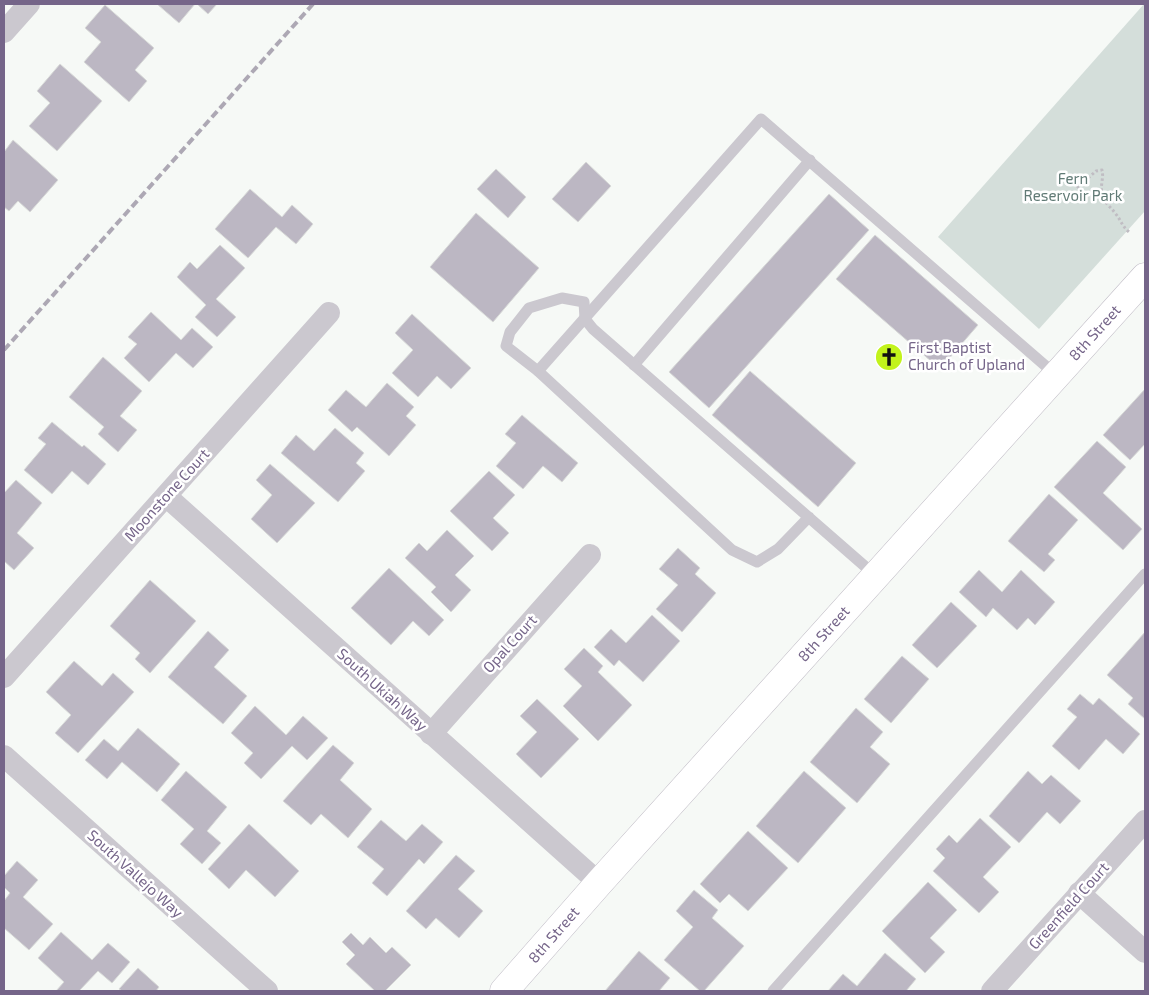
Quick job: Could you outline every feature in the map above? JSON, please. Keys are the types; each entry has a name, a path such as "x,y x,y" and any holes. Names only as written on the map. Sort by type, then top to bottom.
{"street":[{"path":"4,32 29,4"},
{"name":"8th Street","path":"504,991 1145,277"},
{"name":"Moonstone Court","path":"4,677 329,313"},
{"name":"South Ukiah Way","path":"166,496 599,883"},
{"name":"Opal Court","path":"431,734 590,555"},
{"name":"South Vallejo Way","path":"4,756 267,991"},
{"name":"Greenfield Court","path":"992,991 1145,821"},
{"path":"1079,893 1145,952"}],"lane":[{"path":"538,371 761,119 1056,376"},
{"path":"634,365 810,160"},
{"path":"809,518 778,549 757,562 732,550 538,371 506,346 510,332 529,308 562,298 584,302 585,319 593,329 876,576"},
{"path":"773,991 1145,574"}],"path":[{"path":"1077,188 1096,171 1102,170 1101,188 1105,202 1116,213 1123,227 1129,232"}],"green space":[{"name":"Fern Reservoir Park","path":"1144,4 1145,211 1039,329 938,237"}],"building":[{"path":"157,4 195,4 179,23"},
{"path":"197,4 217,4 208,14"},
{"path":"105,5 154,48 135,70 147,81 129,102 84,62 101,42 85,28"},
{"path":"60,64 102,101 57,151 29,126 50,103 37,91"},
{"path":"13,140 58,180 30,212 18,201 9,211 4,207 4,152"},
{"path":"586,162 611,186 578,222 552,199"},
{"path":"496,169 526,197 508,218 477,189"},
{"path":"250,189 282,217 292,205 313,224 296,244 276,227 248,258 215,229"},
{"path":"829,194 869,230 709,408 669,372"},
{"path":"476,213 539,268 493,322 430,267"},
{"path":"875,235 978,325 940,369 836,279"},
{"path":"220,245 245,268 216,299 236,317 217,337 195,317 206,305 177,277 190,262 197,269"},
{"path":"151,312 181,340 192,328 213,347 193,368 176,353 149,382 124,358 137,344 128,337"},
{"path":"412,314 471,368 451,389 437,376 418,397 392,373 413,350 395,333"},
{"path":"103,357 142,391 120,416 137,430 118,452 98,434 104,427 69,397"},
{"path":"750,371 856,463 818,507 712,415"},
{"path":"387,383 414,407 406,416 416,425 389,456 357,427 352,432 328,410 346,390 366,407"},
{"path":"1145,389 1145,444 1130,460 1103,435"},
{"path":"522,415 578,463 562,482 543,466 523,489 496,466 516,443 505,434"},
{"path":"52,422 106,464 88,485 72,471 52,494 24,470 46,444 38,438"},
{"path":"335,428 364,453 356,463 365,471 338,502 281,453 296,435 314,451"},
{"path":"1097,441 1126,467 1103,493 1142,529 1123,550 1054,487"},
{"path":"270,464 315,503 277,543 251,519 272,495 256,480"},
{"path":"489,471 515,495 493,518 509,533 492,551 450,511"},
{"path":"16,480 42,503 17,533 34,548 14,570 4,561 4,493"},
{"path":"1049,494 1078,520 1048,554 1055,560 1044,572 1008,541"},
{"path":"447,530 474,556 455,575 471,590 451,612 431,592 436,587 405,558 419,543 427,551"},
{"path":"678,548 700,568 695,574 716,593 682,632 656,609 678,585 659,569"},
{"path":"389,568 444,620 429,636 413,621 391,645 351,608"},
{"path":"979,570 1002,592 1021,570 1055,602 1035,625 1028,618 1017,630 993,608 986,617 959,592"},
{"path":"150,580 196,621 150,673 135,659 140,653 110,626"},
{"path":"951,602 977,626 937,668 912,645"},
{"path":"652,615 680,641 643,682 619,660 614,666 594,647 611,629 626,643"},
{"path":"208,631 229,650 214,667 247,696 223,724 168,677"},
{"path":"1145,632 1145,719 1128,704 1133,698 1107,675"},
{"path":"584,648 603,666 598,672 632,705 598,741 563,706 582,686 564,669"},
{"path":"902,656 929,679 891,723 864,699"},
{"path":"74,661 102,686 113,673 134,692 78,753 55,733 71,715 46,692"},
{"path":"1080,694 1093,705 1099,698 1140,734 1123,754 1106,739 1079,770 1052,746 1077,717 1067,709"},
{"path":"537,699 579,739 541,778 516,754 537,732 520,716"},
{"path":"255,706 286,735 303,716 328,738 307,760 292,746 261,779 244,763 253,753 231,733"},
{"path":"856,708 883,732 870,747 890,764 857,803 810,762"},
{"path":"138,728 180,764 157,792 122,762 107,779 85,760 104,739 118,751"},
{"path":"333,745 354,763 340,780 372,809 348,838 321,814 311,825 283,801"},
{"path":"186,771 227,807 207,831 221,843 202,864 180,844 194,829 161,800"},
{"path":"804,771 846,808 798,863 756,826"},
{"path":"1028,771 1042,784 1051,775 1081,801 1060,824 1047,812 1019,843 989,816"},
{"path":"980,818 1011,847 983,877 999,892 979,913 933,871 945,858 936,849 949,835 957,843"},
{"path":"381,820 406,841 422,824 443,842 424,864 419,859 387,896 372,883 384,869 357,847"},
{"path":"249,824 299,871 275,897 246,870 229,889 208,869"},
{"path":"748,831 788,868 748,911 729,894 720,903 700,884"},
{"path":"456,855 475,871 458,889 483,911 459,938 436,918 426,929 406,911"},
{"path":"17,861 38,880 23,897 53,924 29,950 4,928 4,901 10,893 4,887 4,876"},
{"path":"928,882 957,910 930,938 945,952 925,973 882,931"},
{"path":"694,890 718,910 712,918 744,946 704,991 700,991 664,960 693,927 676,911"},
{"path":"61,932 92,960 108,943 130,962 112,983 98,971 79,991 56,991 64,982 38,958"},
{"path":"351,933 363,945 370,937 386,953 392,947 411,965 385,991 375,991 346,964 355,955 342,942"},
{"path":"639,951 670,978 659,991 605,991"},
{"path":"885,953 916,979 906,991 828,991 843,974 857,986"},
{"path":"138,968 159,987 156,991 122,991 119,989"}],"railway":[{"path":"4,350 313,4"}],"place":[{"name":"First Baptist Church of Upland","path":"889,357"}]}
